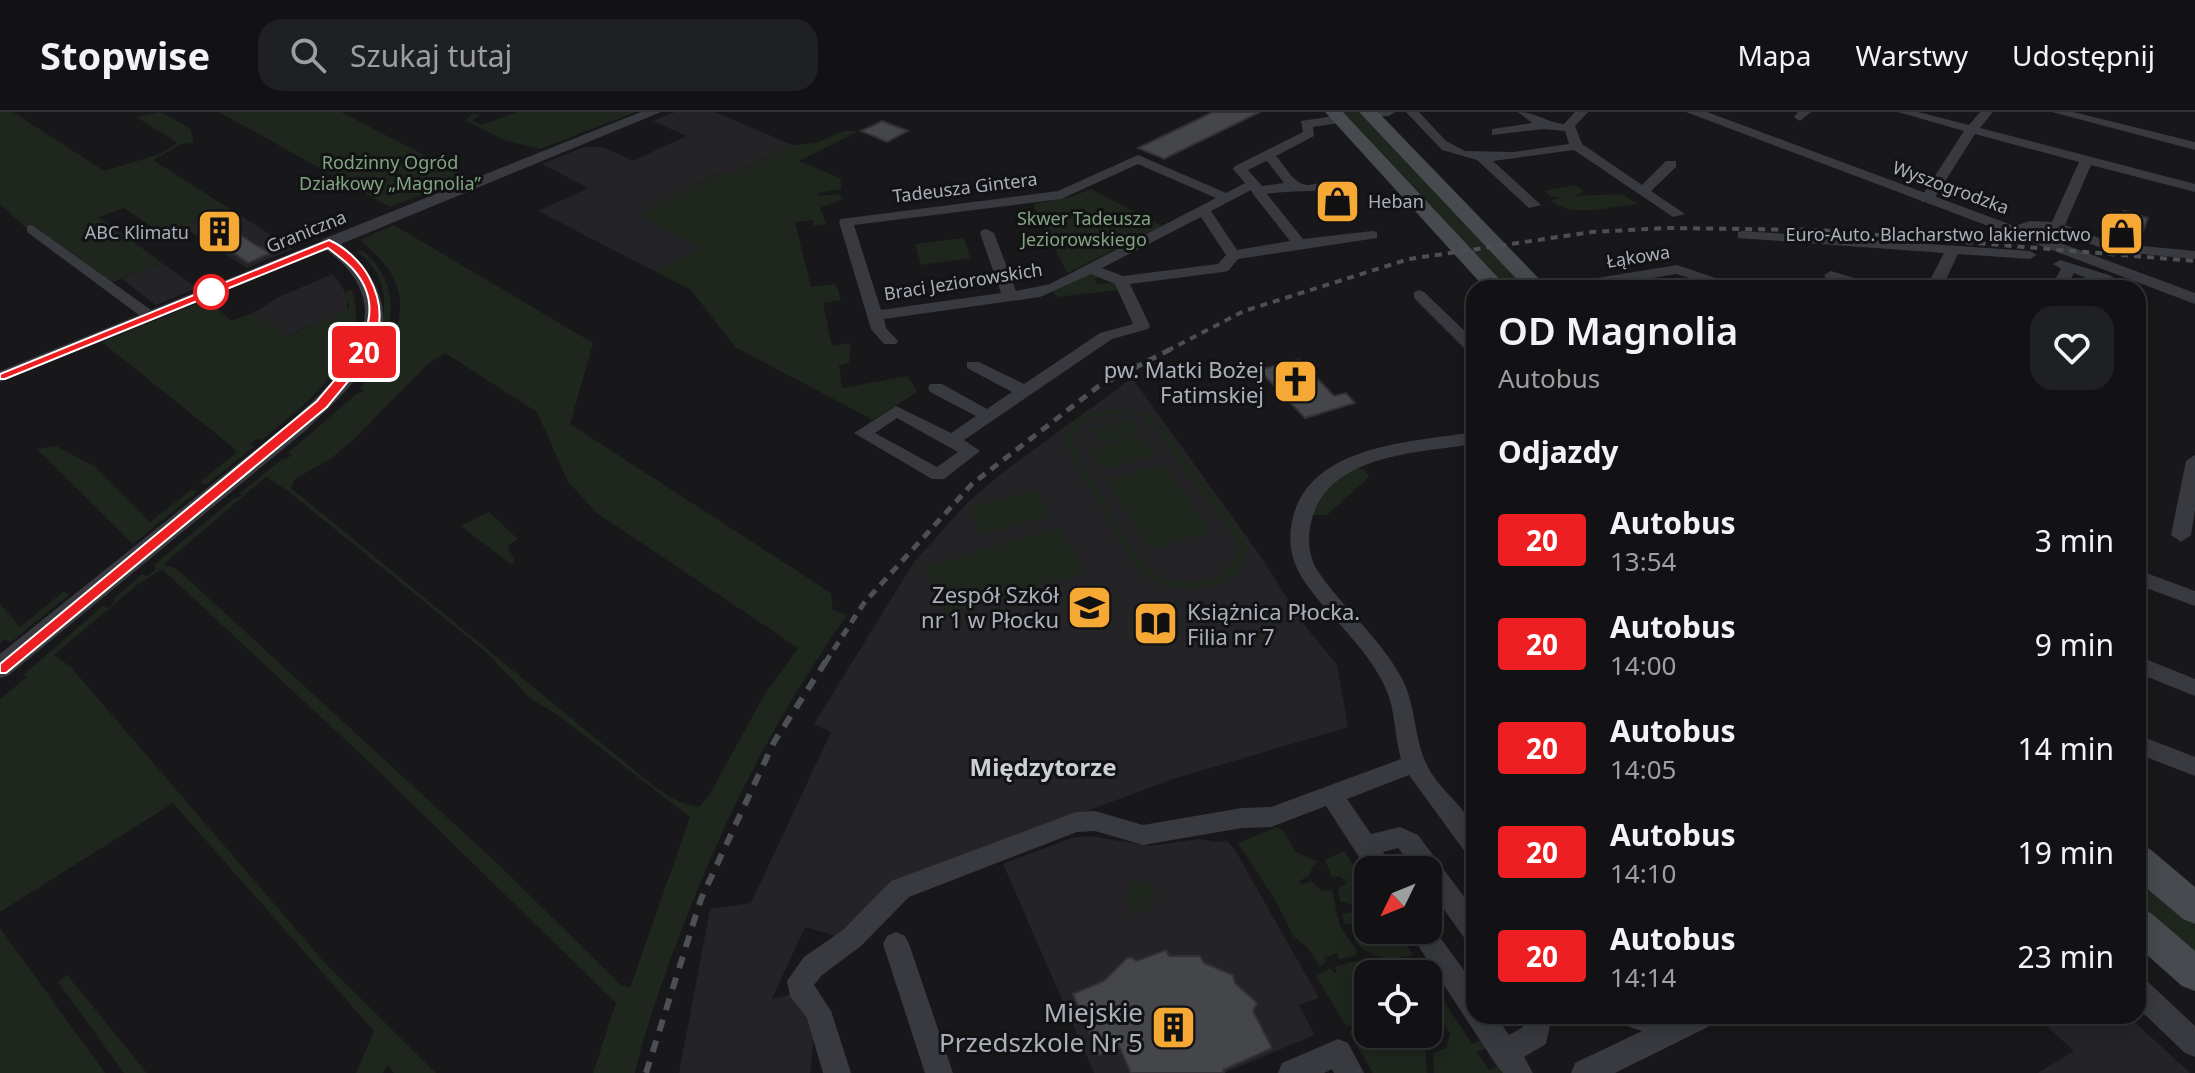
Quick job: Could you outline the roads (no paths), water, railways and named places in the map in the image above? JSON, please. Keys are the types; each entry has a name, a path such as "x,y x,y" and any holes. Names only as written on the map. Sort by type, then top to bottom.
{"main road":[{"path":"1376,113 1530,280"},
{"path":"1338,116 1490,280"},
{"path":"2146,867 2195,908"},
{"path":"2146,931 2195,974"}],"street":[{"name":"Graniczna","path":"0,377 654,112"},
{"path":"1295,112 1310,133 1240,169 1299,244"},
{"path":"1412,112 1452,151 1480,156 1543,153 1576,146"},
{"path":"1524,112 1543,125"},
{"path":"1582,112 1571,121 1569,128 1576,146 1678,214"},
{"name":"Wyszogrodzka","path":"1693,112 2013,231 2127,280"},
{"path":"1904,112 2195,188"},
{"path":"1927,199 1971,130 1987,112"},
{"path":"2058,112 2195,146"},
{"path":"1305,124 1338,116"},
{"path":"1496,132 1543,125 1569,128"},
{"path":"1267,156 1273,159 1293,186"},
{"path":"1480,156 1534,205"},
{"name":"Tadeusza Gintera","path":"890,341 879,329 846,222 1061,195 1138,159 1227,198"},
{"path":"2057,227 2086,160"},
{"path":"1643,192 1671,164"},
{"path":"1255,188 1293,186 1307,189 1330,185"},
{"name":"Braci Jeziorowskich","path":"876,315 1055,287 1227,198 1255,188"},
{"path":"1203,210 1233,255"},
{"path":"2013,231 2030,225 2057,227 2110,247 2195,255"},
{"path":"32,229 150,316"},
{"path":"987,233 1010,296"},
{"path":"1091,269 1121,281 1223,268 1233,255 1372,235"},
{"path":"1743,235 2030,255"},
{"path":"0,668 298,426 354,368 365,352 375,321 374,297 359,268 329,243"},
{"path":"1938,280 1953,250"},
{"path":"2061,280 2065,266 2110,274 2116,280"},
{"path":"1682,270 1690,280"},
{"name":"Łąkowa","path":"1633,280 1682,270 1713,280"},
{"path":"1831,275 1847,280"},
{"path":"951,441 1106,336 1142,326 1121,281"},
{"name":"Wyszogrodzka","path":"2146,286 2195,299"},
{"path":"1419,295 1466,341"},
{"path":"973,365 1026,392"},
{"path":"936,388 1001,429"},
{"path":"896,411 951,441 971,451 938,475 863,433 896,411"},
{"path":"1466,439 1371,457 1346,466 1312,489 1301,515 1300,548 1305,566 1396,686 1404,705 1420,771 1466,834"},
{"path":"2181,535 2195,461"},
{"path":"2146,580 2195,599"},
{"path":"2146,667 2195,688"},
{"path":"2146,747 2195,767"},
{"path":"837,1073 818,1011 799,987 800,981 813,966 852,938 900,889 1083,821 1095,821 1135,834 1148,834 1242,818 1276,816 1420,771"},
{"path":"1332,796 1372,856"},
{"path":"1365,846 1400,837 1410,842 1466,920"},
{"path":"896,944 939,1073"},
{"path":"1431,944 1466,995"},
{"path":"2146,998 2195,1044"},
{"path":"1485,1024 1512,1063 1536,1035 1537,1024"},
{"path":"1662,1024 1676,1028"},
{"path":"1585,1073 1685,1024"},
{"path":"1292,1073 1338,1053 1350,1073"}],"railway":[{"path":"1167,351 1244,311 1409,259 1592,232 1667,228 1818,230 2195,261"},
{"path":"825,663 864,603 972,484 1099,386 1171,349"},
{"path":"646,1073 701,899 774,742 826,661"}],"place":[{"name":"Heban","path":"1337,201"},
{"name":"ABC Klimatu","path":"220,232"},
{"name":"Euro-Auto. Blacharstwo lakiernictwo","path":"2122,234"},
{"name":"pw. Matki Bożej Fatimskiej","path":"1295,382"},
{"name":"Zespół Szkół nr 1 w Płocku","path":"1090,607"},
{"name":"Książnica Płocka. Filia nr 7","path":"1156,624"},
{"name":"Miejskie Przedszkole Nr 5","path":"1174,1027"}],"district":[{"name":"Międzytorze","path":"1043,766"}],"park label":[{"name":"Rodzinny Ogród Działkowy „Magnolia”","path":"390,172"},
{"name":"Skwer Tadeusza Jeziorowskiego","path":"1084,228"}]}
